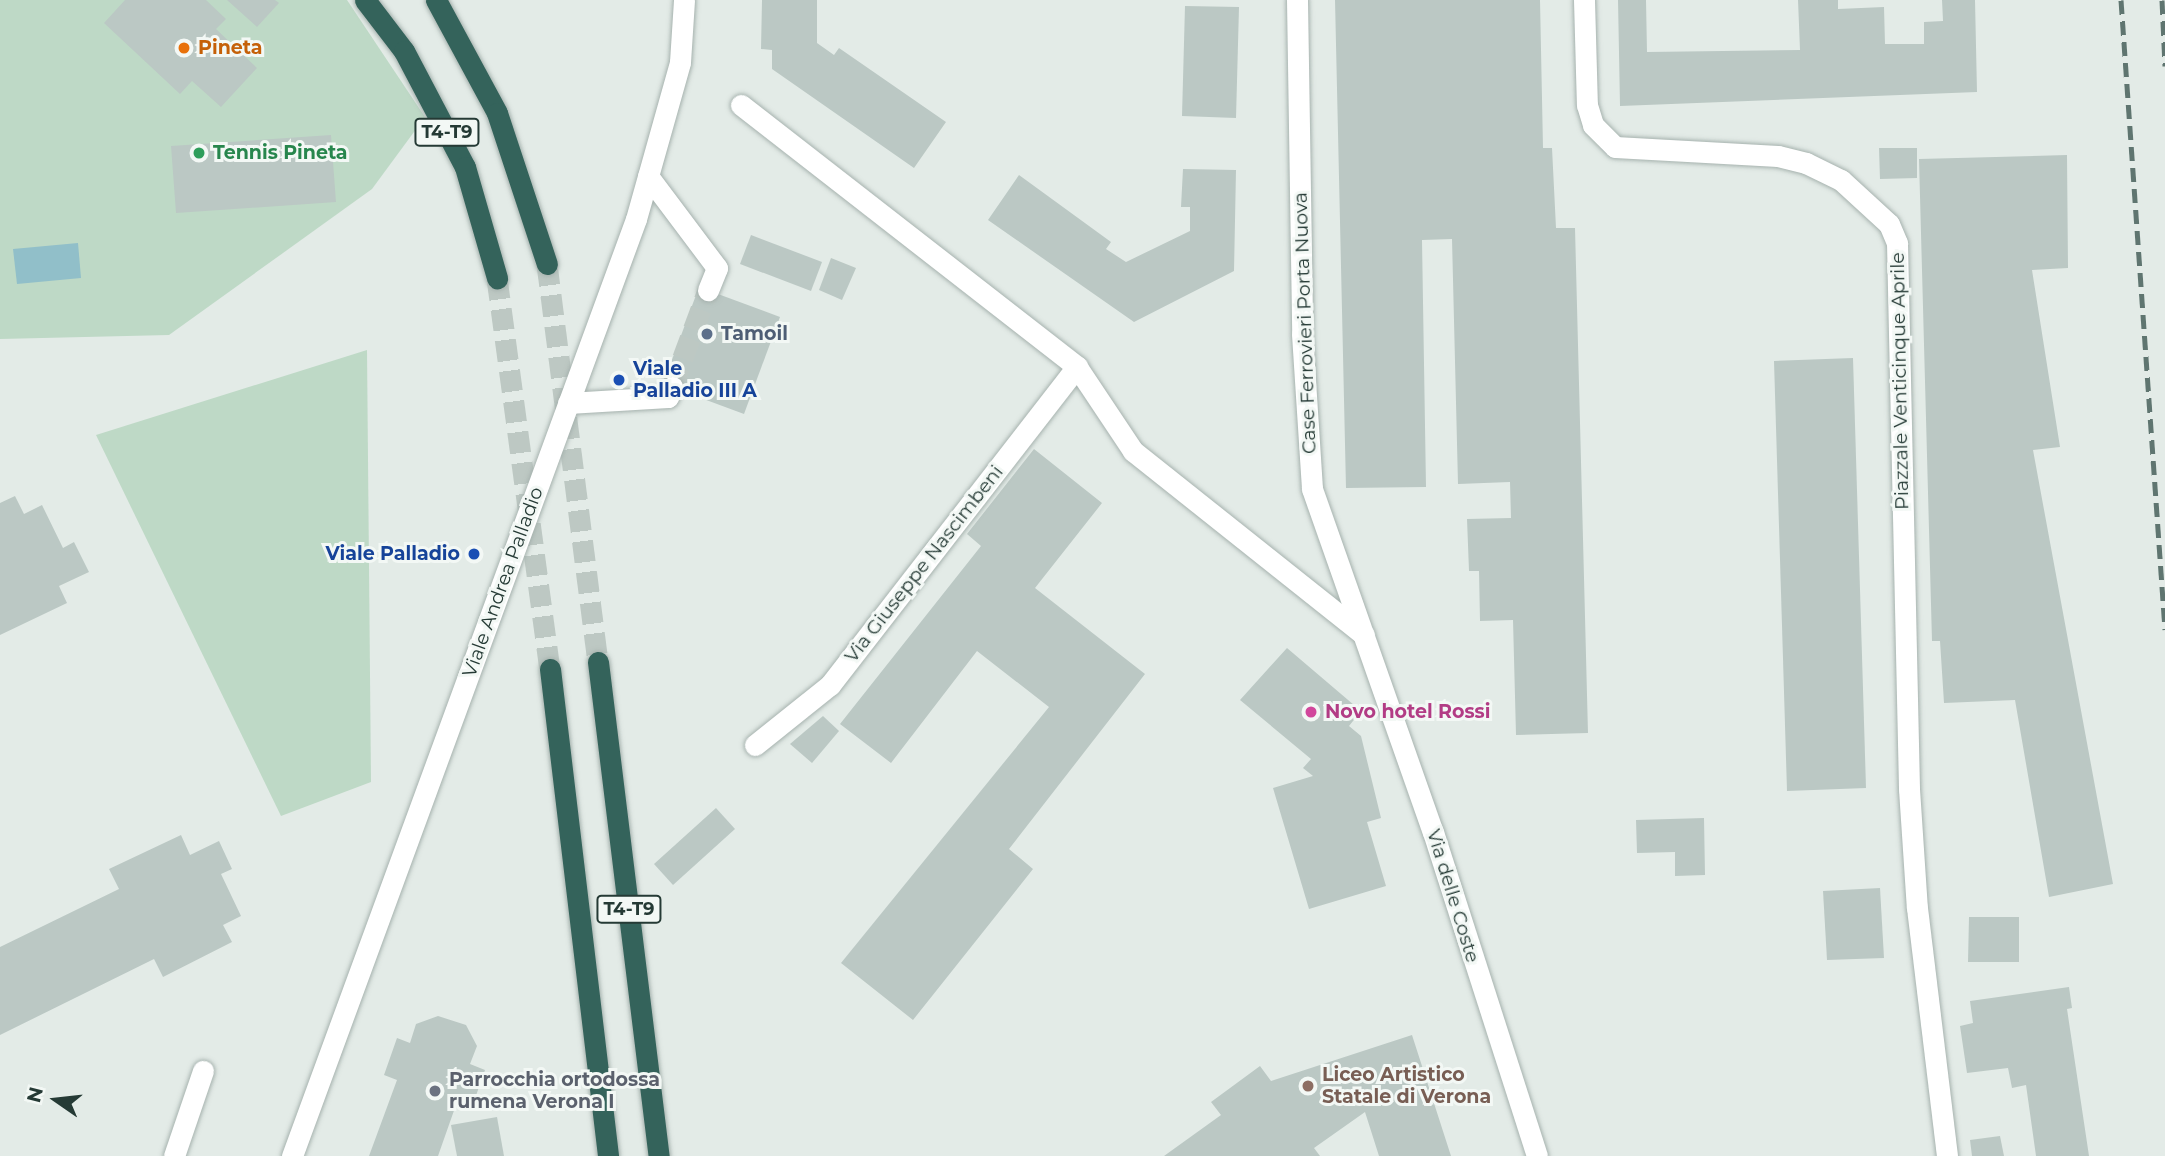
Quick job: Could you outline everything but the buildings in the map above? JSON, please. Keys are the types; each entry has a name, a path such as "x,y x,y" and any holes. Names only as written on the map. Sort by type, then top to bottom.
{"highway":[{"name":"T4-T9","path":"365,0 404,51 465,167 497,278"},
{"name":"T4-T9","path":"436,0 497,113 547,264"},
{"name":"T4-T9","path":"598,662 659,1156"},
{"name":"T4-T9","path":"550,669 608,1156"}],"street":[{"name":"Viale Andrea Palladio","path":"292,1156 568,403 648,176 680,62 684,0"},
{"name":"Case Ferrovieri Porta Nuova","path":"1297,0 1302,334 1312,489 1366,636"},
{"name":"Piazzale Venticinque Aprile","path":"1584,0 1587,105 1594,125 1615,147 1778,156 1806,163 1841,180 1889,224 1897,243 1909,789 1917,908 1947,1156"},
{"path":"741,105 1077,367 1133,451 1366,636"},
{"path":"648,176 717,268 708,290"},
{"name":"Via Giuseppe Nascimbeni","path":"755,745 830,685 1077,367"},
{"path":"568,403 668,397 673,387"},
{"name":"Via delle Coste","path":"1366,636 1537,1156"},
{"path":"174,1156 203,1071"}],"green space":[{"name":"Tennis Pineta","path":"0,0 347,0 425,117 372,189 169,335 0,339"},
{"path":"367,350 371,782 281,816 96,435"}],"water":[{"path":"78,243 81,278 17,284 13,249"}],"tunnel":[{"path":"547,264 598,662"},
{"path":"497,278 550,669"},
{"path":"672,387 708,290"}],"railway":[{"path":"2121,0 2165,629"},
{"path":"2162,0 2165,66"}],"place":[{"name":"Pineta","path":"184,48"},
{"name":"Tennis Pineta","path":"199,153"},
{"name":"Tamoil","path":"707,334"},
{"name":"Viale Palladio III A","path":"619,380"},
{"name":"Viale Palladio","path":"474,554"},
{"name":"Novo hotel Rossi","path":"1311,712"},
{"name":"Liceo Artistico Statale di Verona","path":"1308,1086"},
{"name":"Parrocchia ortodossa rumena Verona I","path":"435,1091"}]}
